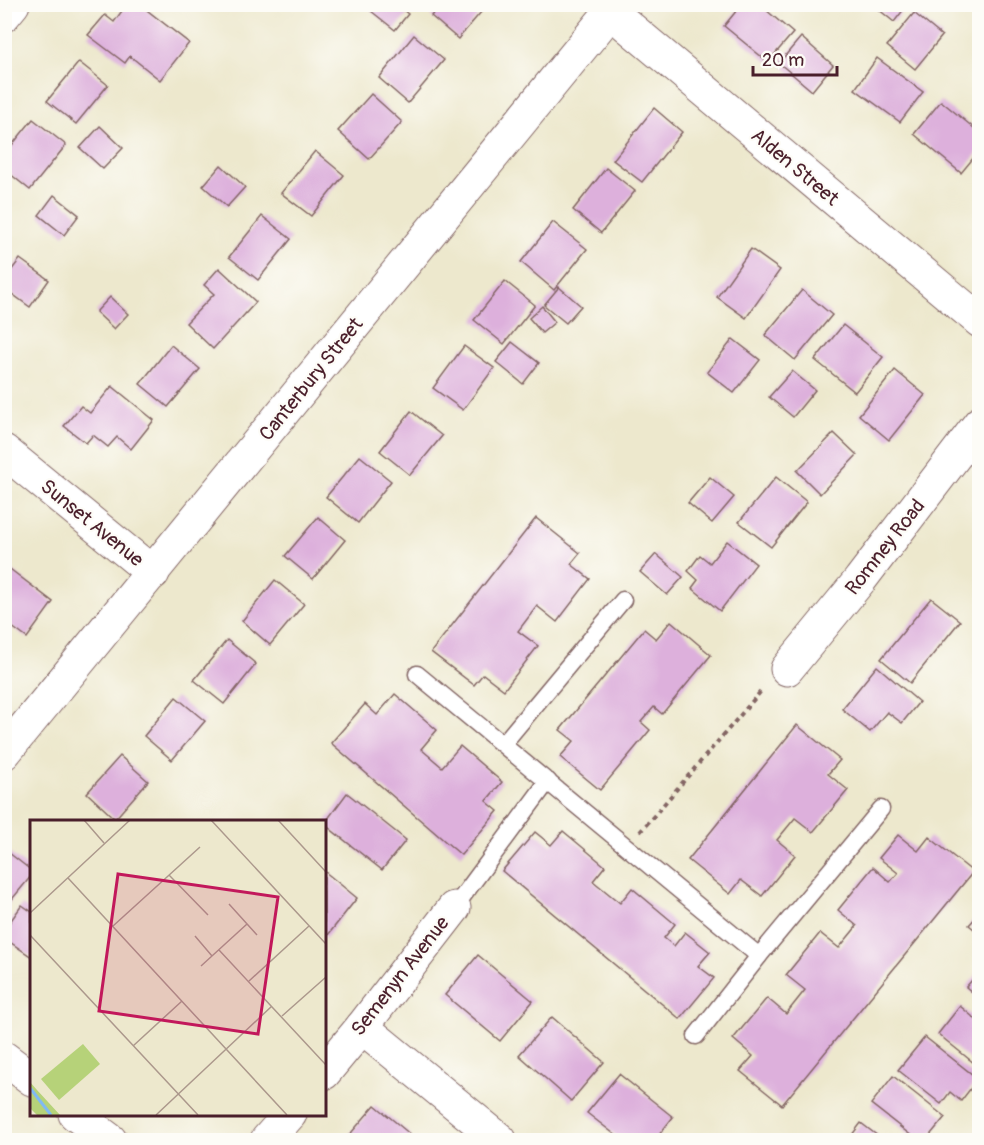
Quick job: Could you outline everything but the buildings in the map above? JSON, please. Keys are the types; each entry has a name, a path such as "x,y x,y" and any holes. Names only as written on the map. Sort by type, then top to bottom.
{"street":[{"path":"4,15 14,4"},
{"name":"Alden Street","path":"614,8 980,321"},
{"name":"Canterbury Street","path":"4,753 614,8"},
{"name":"Romney Road","path":"787,669 860,580 980,423"},
{"name":"Sunset Avenue","path":"4,451 153,573"},
{"name":"Semenyn Avenue","path":"326,1071 454,908"},
{"path":"362,1027 500,1140"},
{"path":"4,1058 30,1078"},
{"path":"78,1115 110,1140"},
{"path":"267,1140 288,1115"}],"lane":[{"path":"503,744 623,600"},
{"path":"417,674 759,956"},
{"path":"454,908 548,781"},
{"path":"696,1036 881,809"}],"path":[{"path":"628,846 762,690"}]}
